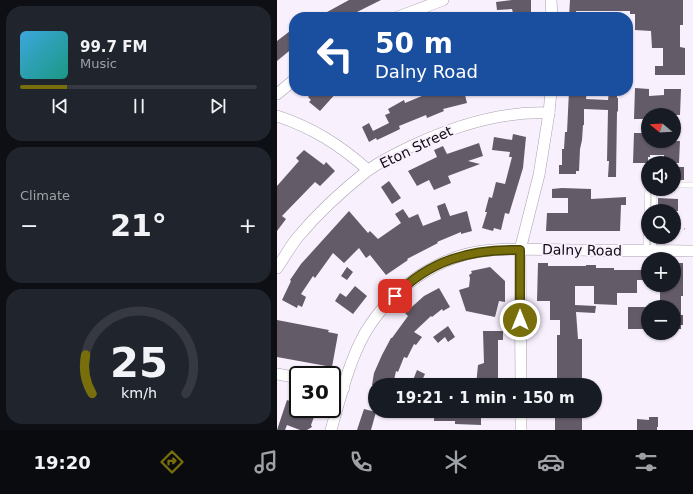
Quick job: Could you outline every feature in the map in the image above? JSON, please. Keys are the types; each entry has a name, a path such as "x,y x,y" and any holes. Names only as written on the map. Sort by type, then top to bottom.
{"street":[{"path":"411,12 443,0"},
{"path":"551,0 552,12"},
{"path":"277,94 289,84"},
{"path":"521,378 520,250 539,175 551,96"},
{"name":"Eton Street","path":"277,268 297,238 332,202 368,170 397,153 426,139 478,120 536,112 549,112"},
{"path":"277,116 317,132 357,160 368,170"},
{"name":"Dalny Road","path":"331,430 352,364 365,334 378,315 404,287 418,276 456,256 492,250 693,251"},
{"path":"277,374 289,376"},
{"path":"521,418 521,430"}],"lane":[{"path":"681,185 693,185"},
{"path":"648,196 650,251"},
{"path":"650,251 652,244"}],"path":[{"path":"681,228 685,229"}],"building":[{"path":"349,0 381,0 357,12 327,12"},
{"path":"531,0 531,12 513,12 512,9 497,10 496,2"},
{"path":"570,0 683,0 683,25 680,25 680,47 685,48 685,75 655,75 655,66 663,66 663,48 652,48 651,31 635,30 635,14 633,14 633,12 569,12"},
{"path":"289,32 289,51 277,61 277,41"},
{"path":"635,88 649,89 649,96 664,95 664,89 681,89 680,108 641,108 641,119 634,119"},
{"path":"334,96 320,111 309,102 311,100 308,97"},
{"path":"422,96 465,96 467,103 443,109 444,111 427,118 426,115 399,126 400,129 394,132 369,142 362,127 369,123 373,131 389,123 385,115 390,113 388,109 404,100 405,103"},
{"path":"569,96 586,96 586,99 608,100 608,96 617,96 616,177 608,177 608,110 584,109 584,125 580,149 579,171 576,171 576,174 559,174 559,165 562,165 562,149 564,149 565,132 567,132"},
{"path":"634,133 641,133 641,148 680,148 679,156 641,156 641,163 633,163"},
{"path":"513,134 526,137 523,168 509,214 505,213 501,230 494,228 493,231 482,228 487,212 485,212 489,197 492,198 496,182 505,184 512,157 509,157 510,152 492,150 494,137 512,140"},
{"path":"479,143 483,156 468,161 480,164 448,176 451,183 434,190 429,180 417,186 408,171 437,157 434,150 443,146 447,154"},
{"path":"304,150 324,165 326,162 335,171 320,186 315,182 282,216 286,219 277,231 277,186 299,161 296,158"},
{"path":"681,167 684,167 684,180 681,180"},
{"path":"389,181 401,198 392,204 381,187"},
{"path":"552,189 591,189 591,199 626,197 626,205 621,205 620,231 546,231 547,213 568,213 568,198 552,198"},
{"path":"658,198 678,199 678,204 658,204"},
{"path":"445,203 450,216 467,211 472,231 461,234 461,232 437,242 438,243 407,259 408,260 386,275 370,255 366,258 359,248 344,263 333,253 315,278 313,276 301,294 306,297 302,307 298,305 297,308 282,300 291,281 290,280 301,264 349,211 368,233 370,231 378,239 401,223 395,214 403,209 409,218 418,214 423,226 441,219 437,206"},
{"path":"538,263 548,263 548,266 596,265 596,268 614,268 614,270 641,270 641,280 637,280 637,293 617,293 617,305 594,304 594,286 575,286 575,305 596,306 595,313 576,312 578,339 582,339 582,378 557,378 557,335 560,335 560,320 550,320 550,301 537,301"},
{"path":"681,263 683,263 683,296 681,296 681,300 660,300 660,292 681,292"},
{"path":"347,267 353,272 347,280 341,276"},
{"path":"490,267 505,281 505,302 499,301 495,317 466,311 459,290 469,287 469,275 472,273 471,271"},
{"path":"355,286 367,296 353,314 335,301 340,293 346,297"},
{"path":"439,288 450,307 443,311 442,309 432,317 431,316 414,332 422,337 416,345 414,344 407,358 404,357 398,372 396,371 394,378 373,378 382,355 391,338 408,316 405,313 424,296"},
{"path":"628,307 641,307 641,329 628,329"},
{"path":"681,315 683,315 683,325 681,325"},
{"path":"277,320 329,330 328,332 338,334 332,366 277,357"},
{"path":"448,326 455,337 448,342 445,337 438,343 433,337"},
{"path":"483,331 503,331 503,340 498,340 498,378 477,378 478,365 484,363"},
{"path":"417,370 425,374 423,378 414,378"},
{"path":"287,400 289,401 289,418 314,418 311,425 312,427 307,430 300,430 287,425 285,430 277,430"},
{"path":"364,409 368,410 368,418 374,418 371,430 357,430"},
{"path":"649,417 658,417 657,430 637,430 637,419 649,420"},
{"path":"434,418 481,418 481,425 455,424 455,421 434,421"},
{"path":"555,418 582,418 582,430 555,430"}],"route":[{"path":"395,296 418,276 456,256 492,250 520,250 520,320"}]}
